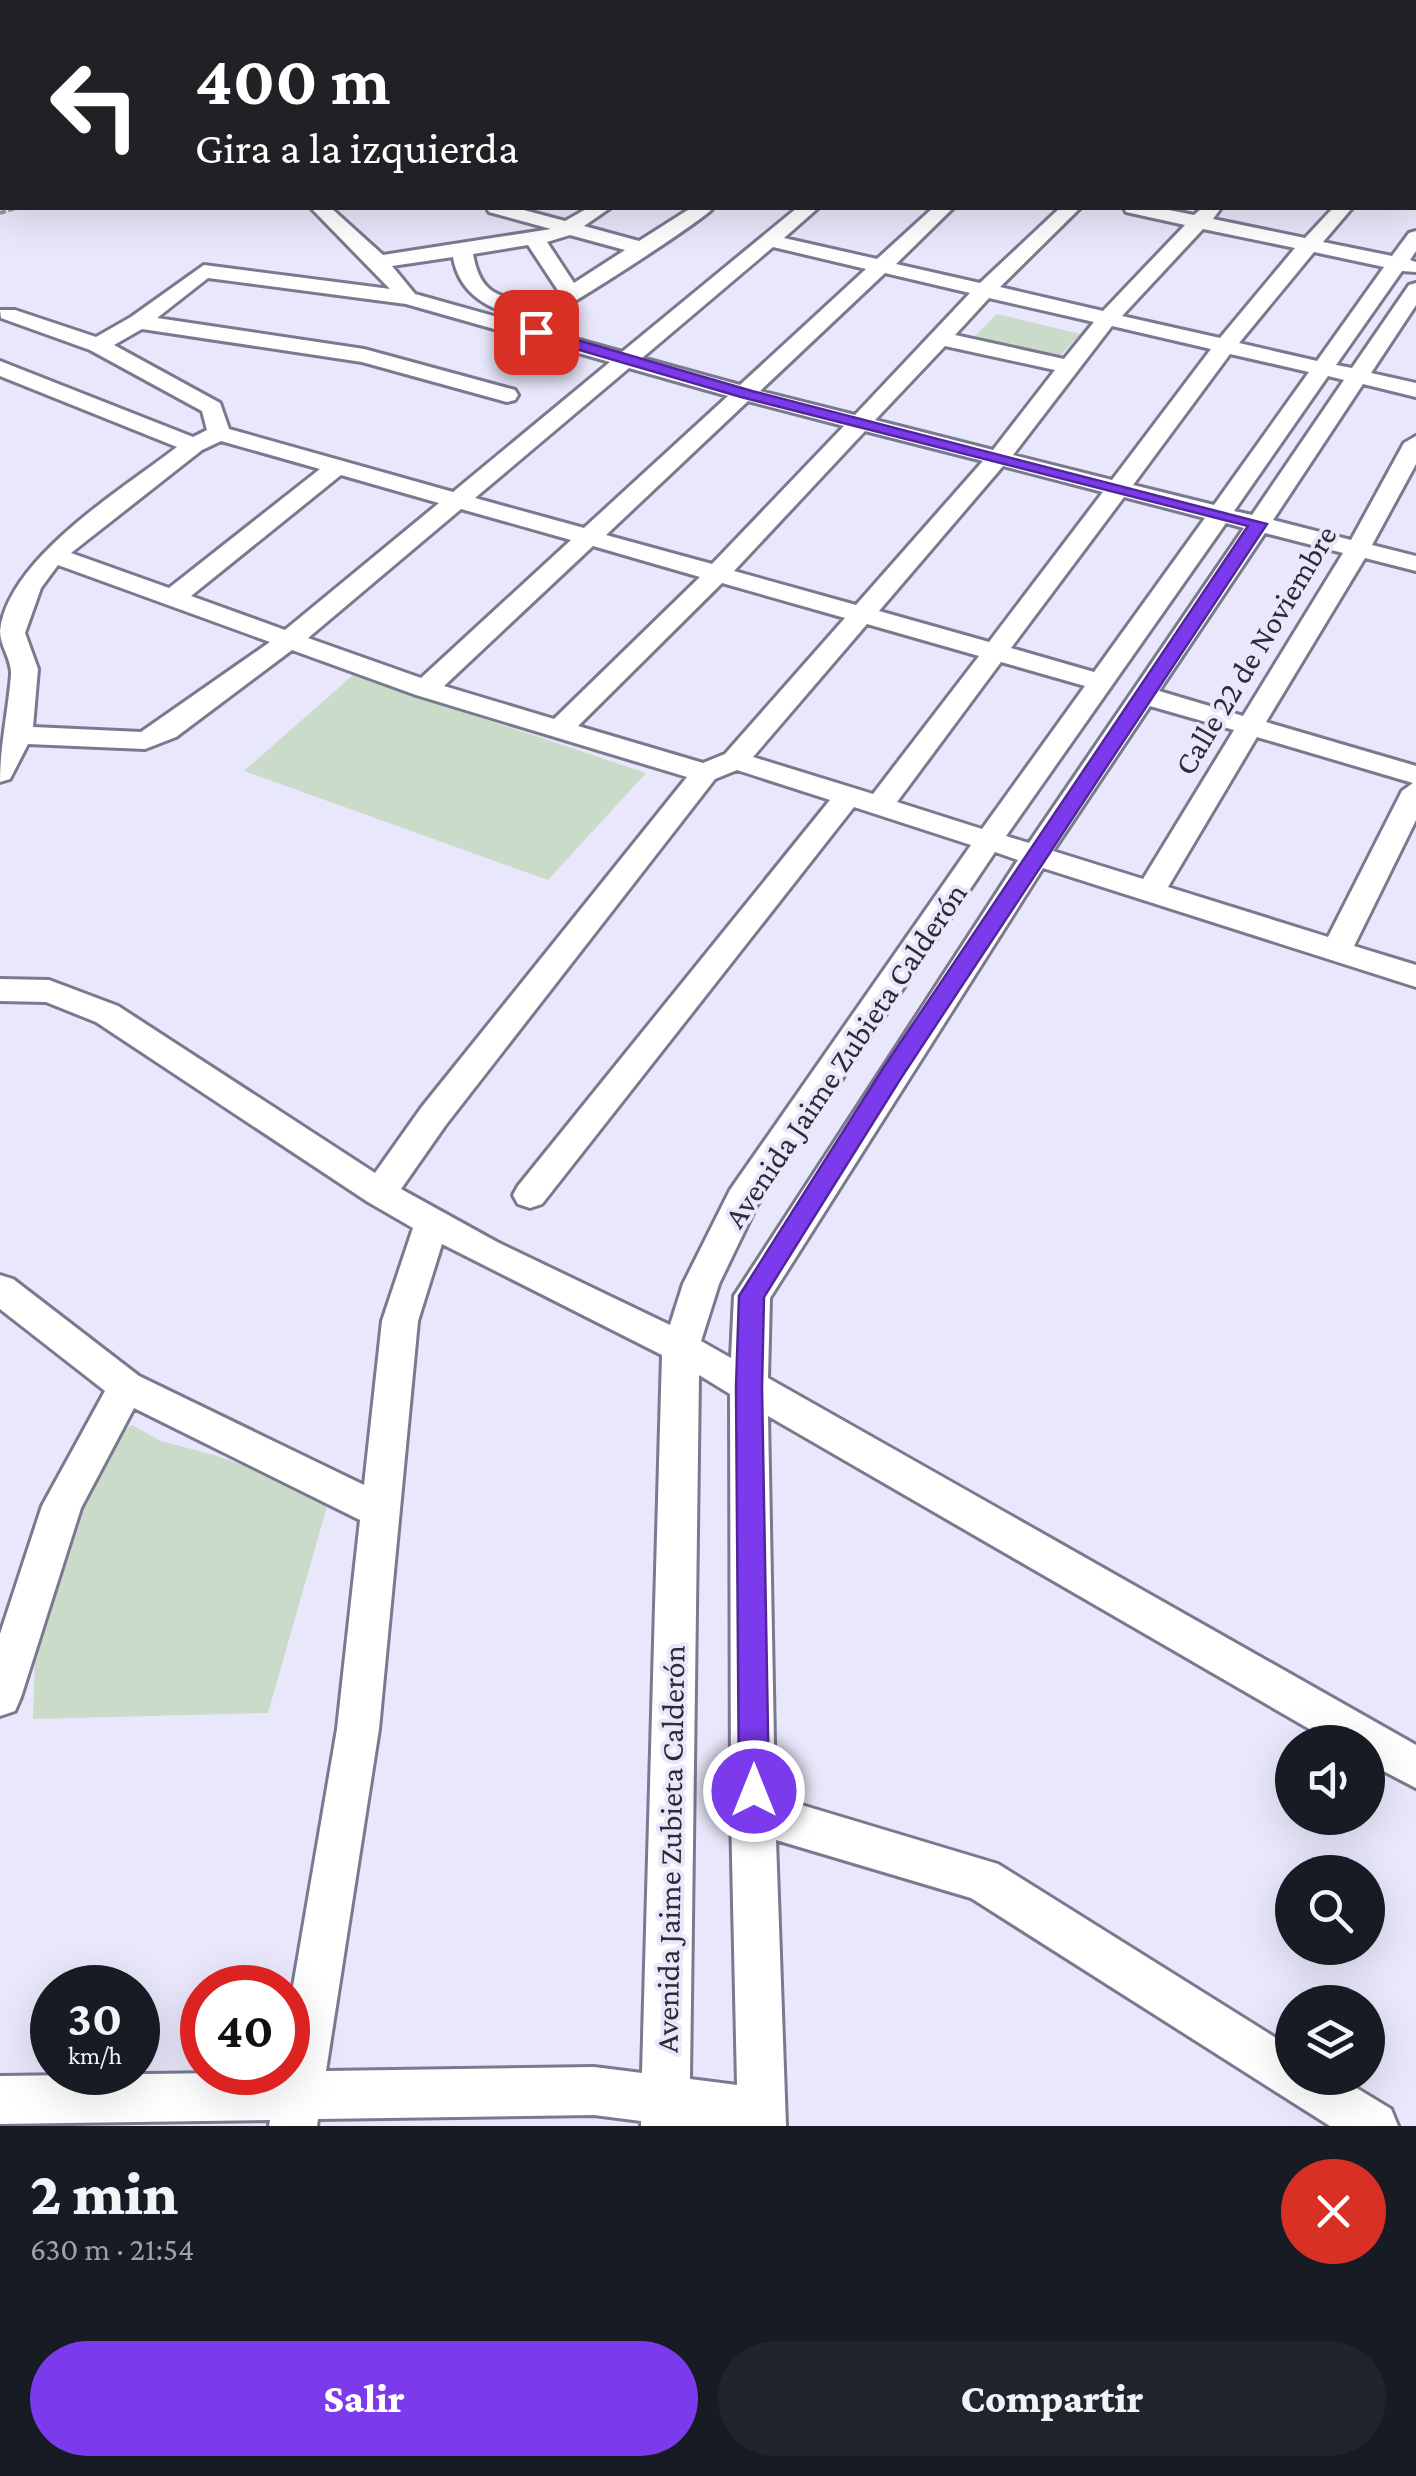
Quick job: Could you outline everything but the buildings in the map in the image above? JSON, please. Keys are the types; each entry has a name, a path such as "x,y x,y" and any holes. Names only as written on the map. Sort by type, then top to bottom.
{"street":[{"path":"322,210 378,262 408,298"},
{"path":"503,210 641,248"},
{"path":"378,262 535,240 571,229 598,210"},
{"path":"546,310 701,210"},
{"path":"18,735 145,741 166,731 288,641 806,210"},
{"path":"425,689 942,210"},
{"path":"558,730 718,573 984,290 1069,210"},
{"path":"1154,210 1205,215"},
{"path":"1176,210 1311,242 1409,257"},
{"path":"880,805 1225,346 1342,210"},
{"path":"380,1193 432,1118 705,773 735,760 999,457 1106,318 1205,215"},
{"path":"535,240 571,295"},
{"path":"772,240 1416,390"},
{"path":"462,250 464,277 476,291 498,302 546,310 552,315 551,321 536,332"},
{"name":"Avenida Jaime Zubieta Calderón","path":"664,2113 681,1347 702,1284 742,1198 1321,368 1409,257"},
{"path":"98,345 139,322 204,271 408,298 746,394 1122,486 1416,564"},
{"name":"Avenida Jaime Zubieta Calderón","path":"761,2119 753,1812 749,1387 752,1296 1036,855 1416,288"},
{"path":"8,314 98,345 212,408 219,434"},
{"path":"139,322 364,356 507,395"},
{"path":"940,338 1068,367"},
{"path":"0,368 194,444"},
{"path":"0,773 18,735 24,670 12,632 29,588 53,555 194,444 219,434 1101,682"},
{"name":"Calle 22 de Noviembre","path":"1150,890 1358,550 1416,443"},
{"path":"174,596 338,466"},
{"path":"53,555 425,689 705,773"},
{"path":"1143,695 1416,774"},
{"path":"735,760 1416,976"},
{"path":"1338,950 1416,790"},
{"path":"530,1195 848,796"},
{"path":"0,990 15,987 48,991 107,1014 380,1193 681,1347 1416,1768"},
{"path":"295,2112 358,1729 400,1321 432,1222"},
{"path":"0,1289 126,1386 382,1512"},
{"path":"0,1697 62,1506 126,1386"},
{"path":"753,1812 982,1879 1275,2063"},
{"path":"0,2100 295,2112 594,2091 664,2113 761,2119"},
{"path":"1325,2095 1374,2126"}],"green space":[{"path":"997,314 1080,334 1058,358 974,337"},
{"path":"353,675 646,773 548,880 244,771"},
{"path":"132,1425 161,1441 214,1455 330,1496 268,1713 33,1719 35,1655 63,1543 118,1434"}],"route":[{"path":"536,332 746,394 1122,486 1258,524 892,1072 752,1296 749,1387 754,1791"}]}
